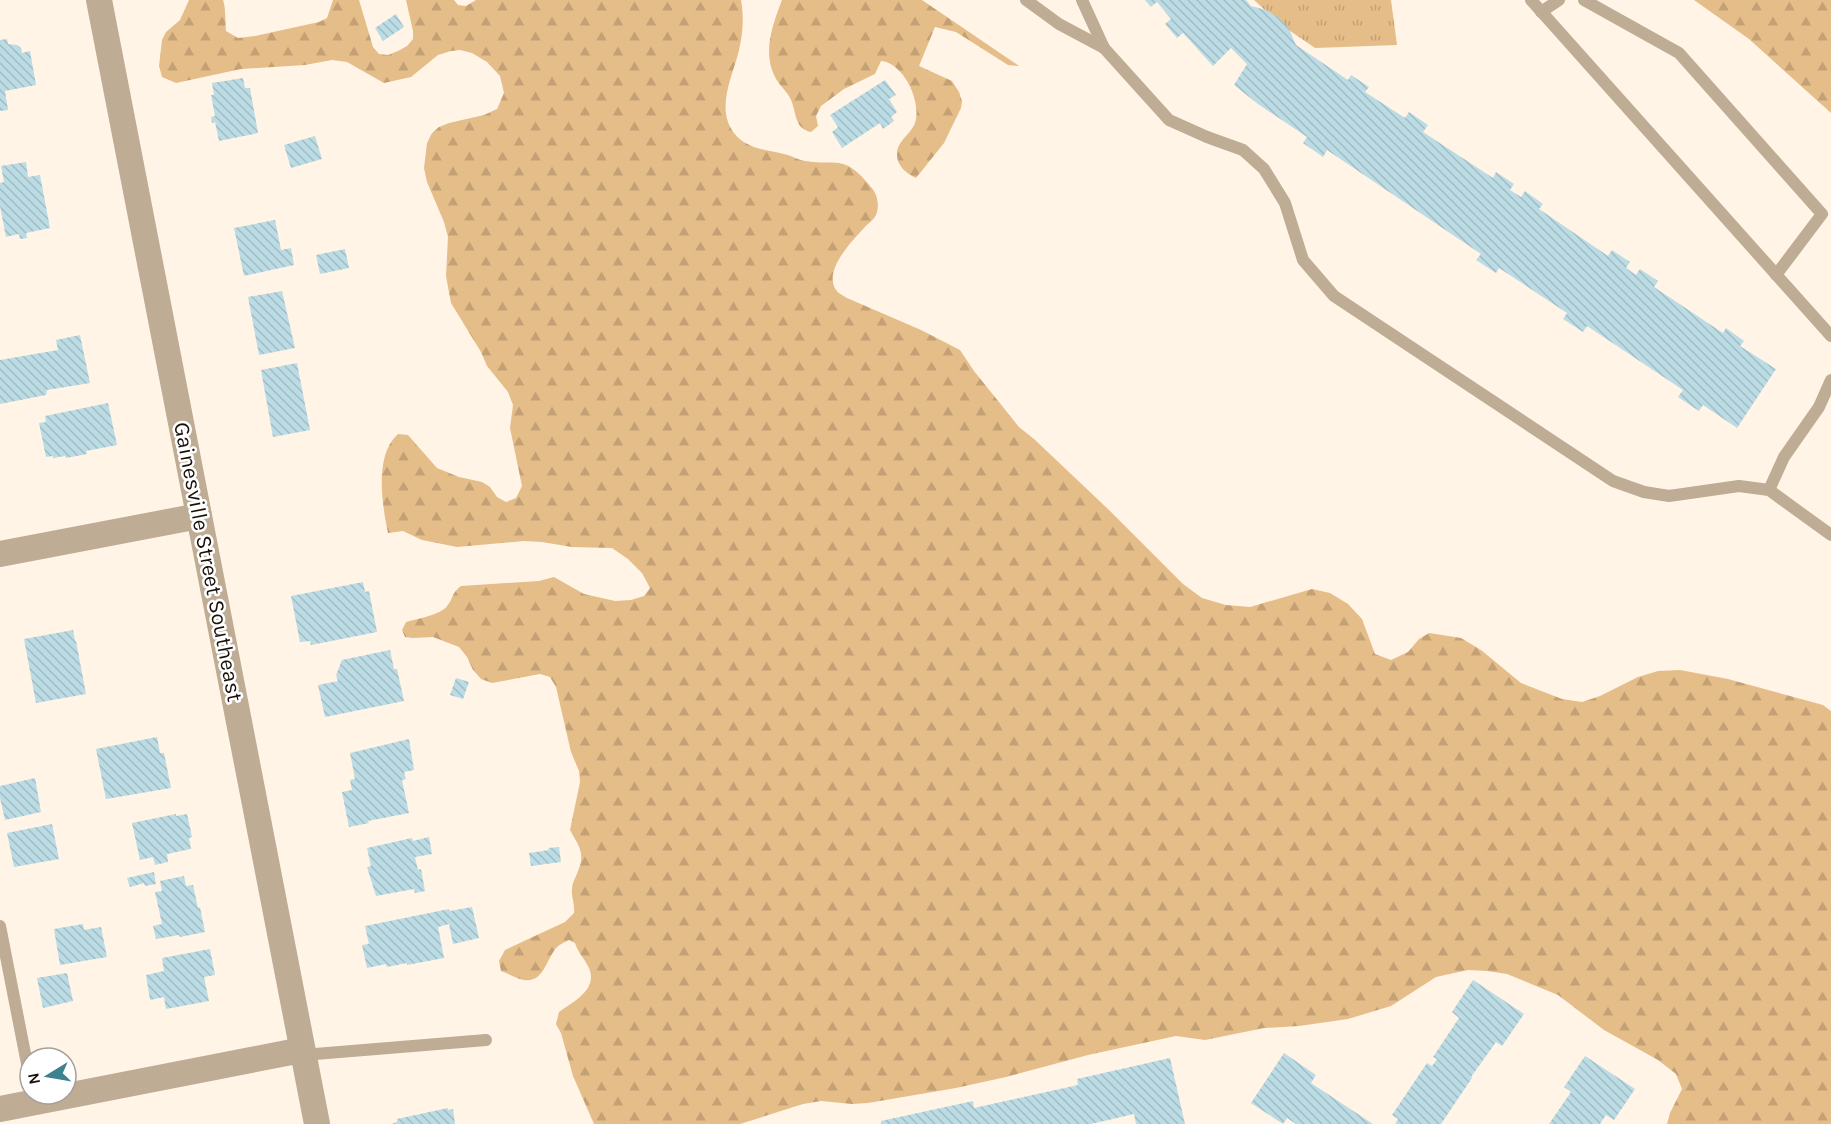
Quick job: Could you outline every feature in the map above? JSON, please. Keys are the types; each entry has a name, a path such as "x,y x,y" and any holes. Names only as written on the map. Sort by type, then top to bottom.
{"street":[{"name":"Gainesville Street Southeast","path":"99,0 317,1124"},
{"path":"0,554 199,516"},
{"path":"78,1085 303,1053"},
{"path":"0,1108 18,1099"}],"lane":[{"path":"1026,0 1059,24 1104,48"},
{"path":"1082,0 1104,48 1169,120 1243,150 1264,169 1285,203 1304,260 1334,296 1613,481 1644,492 1669,496 1738,486 1769,490 1831,535"},
{"path":"1531,0 1831,336"},
{"path":"1541,12 1559,0"},
{"path":"1584,0 1679,53 1822,214 1776,274"},
{"path":"1769,490 1784,457 1819,407 1831,380"},
{"path":"0,926 23,1046"},
{"path":"303,1053 486,1040"}],"green space":[{"path":"189,0 223,0 226,31 238,38 319,22 327,18 333,0 359,0 373,47 379,54 388,55 407,46 413,39 406,0 454,0 458,5 466,6 476,0 741,0 743,19 741,37 726,103 726,113 734,133 745,143 759,149 805,161 843,164 864,179 876,195 878,207 875,217 846,249 836,266 833,282 836,290 847,298 921,330 960,350 1019,427 1109,510 1183,584 1202,598 1226,605 1250,607 1312,589 1330,593 1348,604 1362,619 1375,654 1391,660 1408,652 1419,639 1429,633 1461,638 1481,650 1521,683 1562,699 1582,702 1600,696 1638,677 1658,671 1680,670 1728,679 1823,705 1831,711 1831,1124 1667,1124 1682,1089 1676,1074 1658,1060 1604,1030 1558,995 1507,974 1468,970 1436,977 1391,1006 1348,1019 1264,1028 1205,1040 1176,1036 956,1088 868,1103 821,1101 803,1104 740,1124 594,1124 573,1076 561,1033 556,1024 559,1012 583,994 590,983 589,968 575,943 569,940 558,946 544,969 531,980 524,980 501,971 499,961 505,950 565,922 574,913 572,887 580,865 581,854 570,830 580,782 556,687 550,677 540,674 492,683 481,679 459,647 433,637 405,637 402,630 406,622 444,609 461,586 539,581 554,577 584,594 615,601 644,596 650,588 642,573 612,548 572,547 524,541 457,547 422,540 403,531 388,533 382,494 385,454 390,443 398,434 408,435 437,468 459,477 482,482 490,487 497,497 506,502 516,498 522,486 510,428 513,405 508,392 487,366 451,303 446,276 448,237 424,168 427,143 432,133 439,127 484,115 497,109 504,93 500,76 487,62 472,53 460,50 438,55 411,77 384,83 347,62 332,60 305,65 241,69 176,83 162,77 159,66 162,40 166,32 180,20"},
{"path":"782,0 922,0 1019,66 1008,65 956,32 935,27 919,66 952,81 962,101 961,108 944,143 916,178 903,169 899,163 897,150 915,123 916,105 904,76 889,63 881,61 875,74 844,89 821,106 816,116 818,126 811,132 799,124 791,100 775,77 769,58 770,38"},
{"path":"1254,0 1391,0 1397,45 1315,48 1280,24"},
{"path":"1694,0 1831,0 1831,113 1749,39"}],"building":[{"path":"1145,0 1246,0 1251,6 1266,10 1279,18 1289,29 1296,45 1348,80 1351,75 1369,87 1365,92 1405,118 1409,112 1428,125 1423,132 1493,178 1496,172 1514,184 1510,190 1521,197 1525,191 1543,204 1539,209 1608,256 1612,250 1630,262 1626,268 1636,275 1640,269 1658,281 1654,287 1723,333 1726,328 1744,341 1740,346 1776,369 1737,428 1703,405 1699,411 1678,397 1683,390 1587,326 1583,332 1563,319 1567,313 1499,268 1496,273 1476,260 1481,254 1327,150 1323,157 1303,143 1307,137 1234,85 1247,64 1231,48 1213,66 1183,33 1177,38 1165,24 1171,19 1157,2 1151,7"},
{"path":"396,14 404,27 383,41 375,28"},
{"path":"7,39 8,44 21,48 22,53 30,51 36,85 5,91 8,110 0,111 0,40"},
{"path":"243,78 245,88 250,88 258,133 219,141 215,122 212,123 211,117 215,116 211,95 214,95 212,83"},
{"path":"885,80 896,95 889,99 897,112 891,117 894,121 883,129 880,123 842,148 832,132 838,127 830,115"},
{"path":"315,136 322,159 291,168 284,145"},
{"path":"26,162 28,177 40,175 50,228 26,233 27,238 20,239 19,234 6,237 0,206 0,183 4,182 1,166"},
{"path":"275,220 281,250 291,248 294,265 244,276 234,228"},
{"path":"345,249 349,268 320,274 316,255"},
{"path":"282,291 295,348 259,355 248,297"},
{"path":"80,335 90,383 47,390 46,395 0,404 0,360 58,350 56,340"},
{"path":"297,363 310,430 273,437 261,370"},
{"path":"108,403 117,445 86,451 87,454 66,458 65,456 46,457 39,423 46,422 45,416"},
{"path":"363,582 365,592 369,591 377,632 311,645 310,641 300,642 291,596"},
{"path":"73,630 86,694 36,703 24,639"},
{"path":"390,650 404,701 325,717 318,685 338,681 336,675 342,660"},
{"path":"456,678 469,682 463,699 450,695"},
{"path":"157,737 160,753 164,753 171,788 106,799 96,749"},
{"path":"409,739 414,770 404,772 406,779 402,780 409,813 349,827 342,792 352,790 350,780 355,779 350,753"},
{"path":"35,778 41,812 5,820 0,786"},
{"path":"176,814 176,816 187,814 192,837 189,838 191,849 167,854 168,862 155,865 153,857 140,860 132,823"},
{"path":"52,824 59,859 14,867 7,833"},
{"path":"429,837 432,854 415,857 418,870 421,869 425,891 415,893 414,889 376,896 367,867 371,866 367,848 412,838 413,841"},
{"path":"559,847 561,862 531,866 529,853"},
{"path":"154,872 156,884 145,886 144,883 130,887 127,878"},
{"path":"184,876 186,886 193,885 205,932 156,939 153,926 162,924 155,892 162,891 160,881"},
{"path":"472,907 479,938 453,944 449,924 438,927 444,958 407,965 407,963 387,967 386,964 367,968 362,945 369,944 365,926 449,909 450,911"},
{"path":"83,924 84,930 101,927 107,957 60,965 54,929"},
{"path":"210,949 215,975 204,977 209,1001 166,1009 164,997 150,1000 146,975 164,971 162,958"},
{"path":"67,973 73,1001 43,1008 37,978"},
{"path":"1473,980 1524,1014 1502,1046 1496,1042 1441,1124 1395,1124 1398,1119 1392,1115 1427,1063 1432,1066 1437,1059 1433,1057 1459,1018 1452,1012"},
{"path":"1284,1053 1316,1075 1311,1083 1373,1124 1296,1124 1287,1118 1283,1124 1251,1103"},
{"path":"1585,1056 1635,1089 1614,1120 1606,1115 1600,1124 1549,1124 1571,1092 1564,1087"},
{"path":"1170,1058 1185,1124 1136,1124 1134,1114 1091,1124 881,1124 881,1121 973,1101 974,1108 1078,1085 1077,1079"},
{"path":"448,1108 448,1110 453,1109 455,1124 391,1124 397,1122 397,1119"}]}
